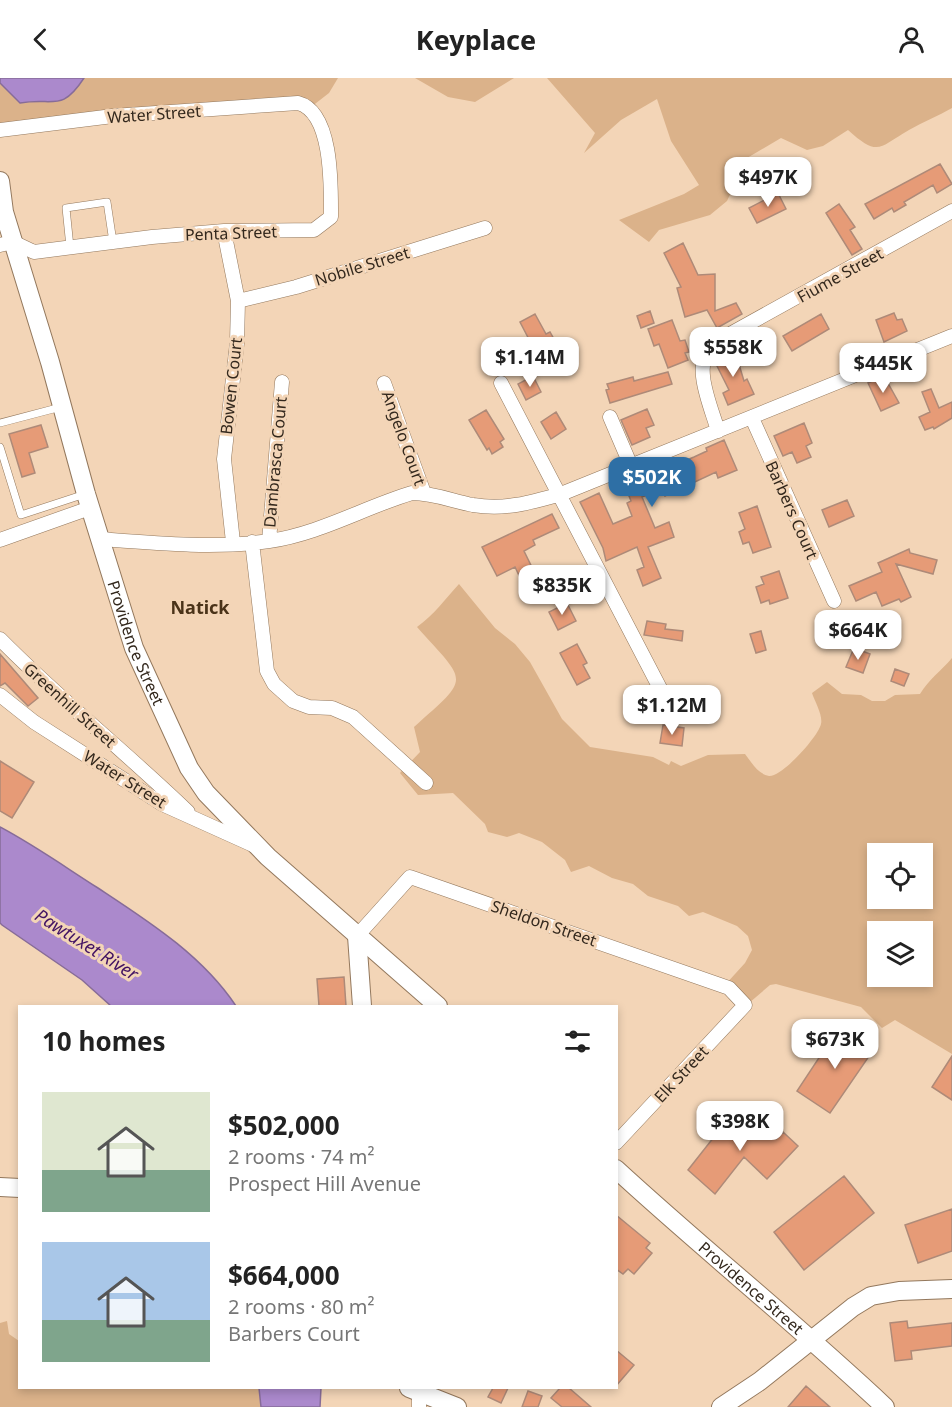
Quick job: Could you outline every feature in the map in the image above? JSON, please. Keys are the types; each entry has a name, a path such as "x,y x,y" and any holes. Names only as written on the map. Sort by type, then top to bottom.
{"main road":[{"name":"Providence Street","path":"0,181 6,244 50,362 99,539 134,648 184,760 206,793 259,847 437,1005"},
{"path":"357,936 362,1005"},
{"name":"Providence Street","path":"618,1171 812,1339 885,1407"},
{"path":"0,1187 18,1188"},
{"path":"721,1407 760,1381 870,1296 899,1291 952,1289"},
{"path":"416,1396 457,1407"}],"street":[{"name":"Water Street","path":"0,130 113,116 287,103 308,106"},
{"name":"Penta Street","path":"6,244 34,252 224,231 314,230 331,217 331,190 324,131 317,116 308,106"},
{"name":"Fiume Street","path":"718,431 702,365 708,348 712,344 774,312 952,211"},
{"name":"Nobile Street","path":"238,301 296,287 485,228"},
{"name":"Bowen Court","path":"224,231 238,301 237,343 224,459 233,542"},
{"path":"99,539 168,543 269,541 348,517 408,495 424,493 472,504 503,508 522,506 561,495 952,336"},
{"name":"Dambrasca Court","path":"269,541 282,382"},
{"name":"Angelo Court","path":"384,383 424,493"},
{"path":"501,383 663,694"},
{"path":"610,417 632,466"},
{"name":"Barbers Court","path":"752,418 834,601"},
{"path":"0,540 88,501"},
{"path":"252,542 267,671 274,684 284,695 299,704 309,708 332,708 353,717 426,783"},
{"name":"Greenhill Street","path":"0,639 60,699 145,771 194,817"},
{"name":"Water Street","path":"0,695 34,722 162,804 259,847"},
{"name":"Sheldon Street","path":"357,936 410,877 729,988 745,1005"},
{"name":"Elk Street","path":"618,1141 745,1005"}],"lane":[{"path":"70,248 66,208 107,202 113,242"},
{"path":"0,423 61,407"},
{"path":"0,447 21,515 88,501"}],"shaded area":[{"path":"84,78 338,78 329,93 311,107 0,130 0,83 20,103 49,102 63,100 69,96"},
{"path":"415,78 514,78 475,102 448,97"},
{"path":"547,78 952,78 952,108 879,147 866,144 848,130 823,146 807,150 781,138 747,158 727,201 710,215 659,230 649,242 619,220 684,194 699,185 671,141 657,99 621,120 584,153 595,133"},
{"path":"459,584 495,628 515,644 530,662 562,719 590,747 653,757 669,765 671,761 681,766 708,755 745,754 756,768 769,776 775,775 799,755 818,730 821,717 812,693 827,682 842,694 861,695 872,701 885,701 895,695 920,694 952,658 952,1054 895,1020 882,1028 861,1007 776,984 770,985 749,1003 725,985 745,963 752,950 748,936 737,926 703,912 689,916 678,906 648,896 633,884 612,878 589,866 571,872 565,860 542,842 519,833 507,837 488,832 485,824 453,793 418,795 400,773 420,752 414,727 446,698 456,679 446,660 417,627"},
{"path":"7,1321 9,1334 18,1340 18,1389 259,1389 261,1407 0,1407 0,1323"}],"water":[{"path":"0,78 84,78 76,89 63,100 20,103 0,83"},
{"name":"Pawtuxet River","path":"0,827 98,888 173,940 207,971 235,1005 110,1005 82,980 0,923"},
{"path":"259,1389 321,1389 320,1407 261,1407"}],"building":[{"path":"940,164 952,184 937,193 933,185 904,202 906,205 894,212 892,208 874,219 865,204"},
{"path":"778,193 786,209 757,223 749,208"},
{"path":"839,204 855,227 850,230 862,249 852,255 826,213"},
{"path":"683,243 698,275 715,274 715,311 736,303 742,314 717,328 707,310 685,317 677,288 681,287 664,253"},
{"path":"650,311 654,323 641,328 637,316"},
{"path":"894,313 897,320 902,319 907,331 884,342 876,320"},
{"path":"535,314 546,334 550,332 559,348 543,357 537,347 534,349 520,322"},
{"path":"821,314 829,329 792,351 783,336"},
{"path":"672,320 680,341 685,340 689,352 685,353 688,360 668,368 659,344 654,346 648,329"},
{"path":"735,351 744,381 747,379 754,394 728,405 723,393 729,390 715,362 718,361 716,357"},
{"path":"668,372 672,384 610,403 606,390 609,389 607,384 633,377 634,381"},
{"path":"533,376 541,392 526,400 518,384"},
{"path":"884,376 899,403 881,411 868,383"},
{"path":"931,389 939,408 952,402 952,418 934,429 933,427 925,430 919,417 930,412 922,392"},
{"path":"647,409 654,425 646,428 650,437 632,445 621,420"},
{"path":"486,410 504,439 500,442 503,447 492,454 489,448 487,450 469,420"},
{"path":"556,412 566,429 551,439 541,422"},
{"path":"804,423 812,443 806,446 811,457 797,463 792,452 783,456 774,436"},
{"path":"41,425 48,447 29,453 35,473 22,477 9,434"},
{"path":"724,440 737,470 718,478 716,472 665,496 662,488 642,497 655,528 669,522 674,537 648,547 661,578 643,586 637,570 644,567 637,547 606,561 603,548 580,502 599,493 613,524 632,516 627,503 631,501 625,486 707,451 706,448"},
{"path":"847,500 854,516 829,527 822,510"},
{"path":"757,506 771,547 753,553 749,542 743,544 739,532 745,529 739,513"},
{"path":"552,514 559,528 533,540 535,545 524,551 545,594 531,601 515,567 497,576 482,547"},
{"path":"909,549 910,553 937,560 933,574 896,564 911,597 901,602 899,599 882,606 876,592 856,601 849,586 882,572 878,563"},
{"path":"779,571 788,598 770,604 769,600 761,603 756,587 764,584 761,577"},
{"path":"567,603 576,621 558,630 549,612"},
{"path":"647,621 666,624 665,629 683,631 682,641 644,635"},
{"path":"761,631 766,650 756,653 750,634"},
{"path":"577,644 587,663 583,665 590,678 577,685 560,653"},
{"path":"854,648 870,654 863,673 846,667"},
{"path":"0,654 38,698 28,706 5,683 0,686"},
{"path":"895,669 909,674 904,686 891,681"},
{"path":"679,690 711,693 710,705 684,705 685,701 678,701"},
{"path":"663,725 684,728 682,746 660,743"},
{"path":"0,761 34,782 12,818 0,811"},
{"path":"344,977 346,1005 319,1005 317,979"},
{"path":"840,1026 874,1049 830,1113 797,1091"},
{"path":"952,1056 952,1100 932,1087"},
{"path":"736,1109 776,1139 783,1132 798,1146 767,1179 744,1157 715,1194 688,1170"},
{"path":"844,1176 874,1213 804,1270 774,1232"},
{"path":"952,1209 952,1251 918,1263 905,1225"},
{"path":"618,1217 650,1243 646,1248 652,1253 634,1274 628,1269 623,1274 618,1270"},
{"path":"907,1321 908,1328 952,1323 952,1346 911,1351 912,1359 895,1361 890,1323"},
{"path":"618,1352 634,1365 618,1384"},
{"path":"806,1386 830,1407 788,1407"},
{"path":"492,1389 508,1389 501,1403 488,1397"},
{"path":"559,1389 570,1389 591,1407 562,1407 551,1398"},
{"path":"528,1391 542,1396 538,1407 522,1407"}],"district":[{"name":"Natick","path":"200,607"}]}
